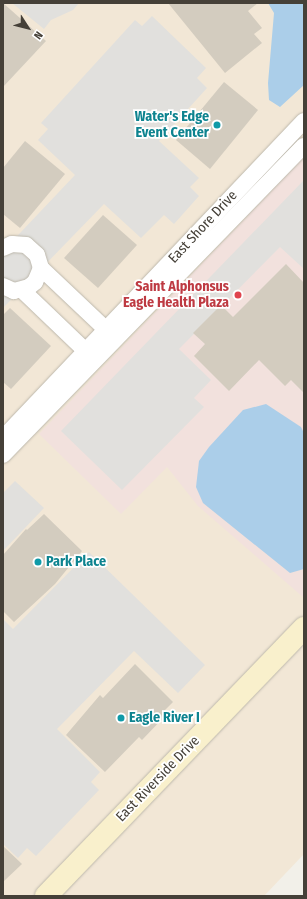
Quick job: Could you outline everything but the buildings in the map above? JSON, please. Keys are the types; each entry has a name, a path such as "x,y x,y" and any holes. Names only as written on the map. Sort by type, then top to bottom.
{"street":[{"name":"East Shore Drive","path":"111,334 304,121"},
{"name":"East Shore Drive","path":"3,438 304,146"},
{"path":"3,248 12,244 26,245 37,254 41,268 111,334"},
{"path":"3,286 14,291 22,290 35,282 41,268"},
{"path":"22,290 90,355"},
{"name":"East Shore Drive","path":"3,455 90,355"},
{"name":"East Riverside Drive","path":"46,896 304,628"}],"shaded area":[{"path":"3,3 304,3 304,854 264,896 3,896"},
{"path":"12,3 79,3 73,10 51,20 44,29"},
{"path":"152,16 206,68 197,78 207,88 159,141 199,178 190,187 199,196 174,224 164,215 141,238 104,204 3,308 3,251 75,175 38,140 48,129 41,123 135,20 142,26"},
{"name":"Saint Alphonsus Eagle Health Plaza","path":"304,157 304,598 198,506 167,467 121,514 39,434"},
{"path":"304,180 304,269 280,247 179,349 211,380 194,398 204,407 122,490 61,431"},
{"path":"15,481 44,508 3,551 3,493"},
{"path":"89,552 205,665 178,693 134,651 57,729 100,772 91,782 99,790 36,856 27,848 18,858 3,844 3,619 13,629"}],"water":[{"path":"268,3 304,3 304,85 280,107 269,100 268,83 274,13"},
{"path":"266,404 301,427 304,433 304,569 290,573 203,503 196,487 199,461 209,447 243,410"}],"place":[{"name":"Water's Edge Event Center","path":"217,125"},
{"name":"Saint Alphonsus Eagle Health Plaza","path":"238,295"},
{"name":"Park Place","path":"38,562"},
{"name":"Eagle River I","path":"121,718"}]}
